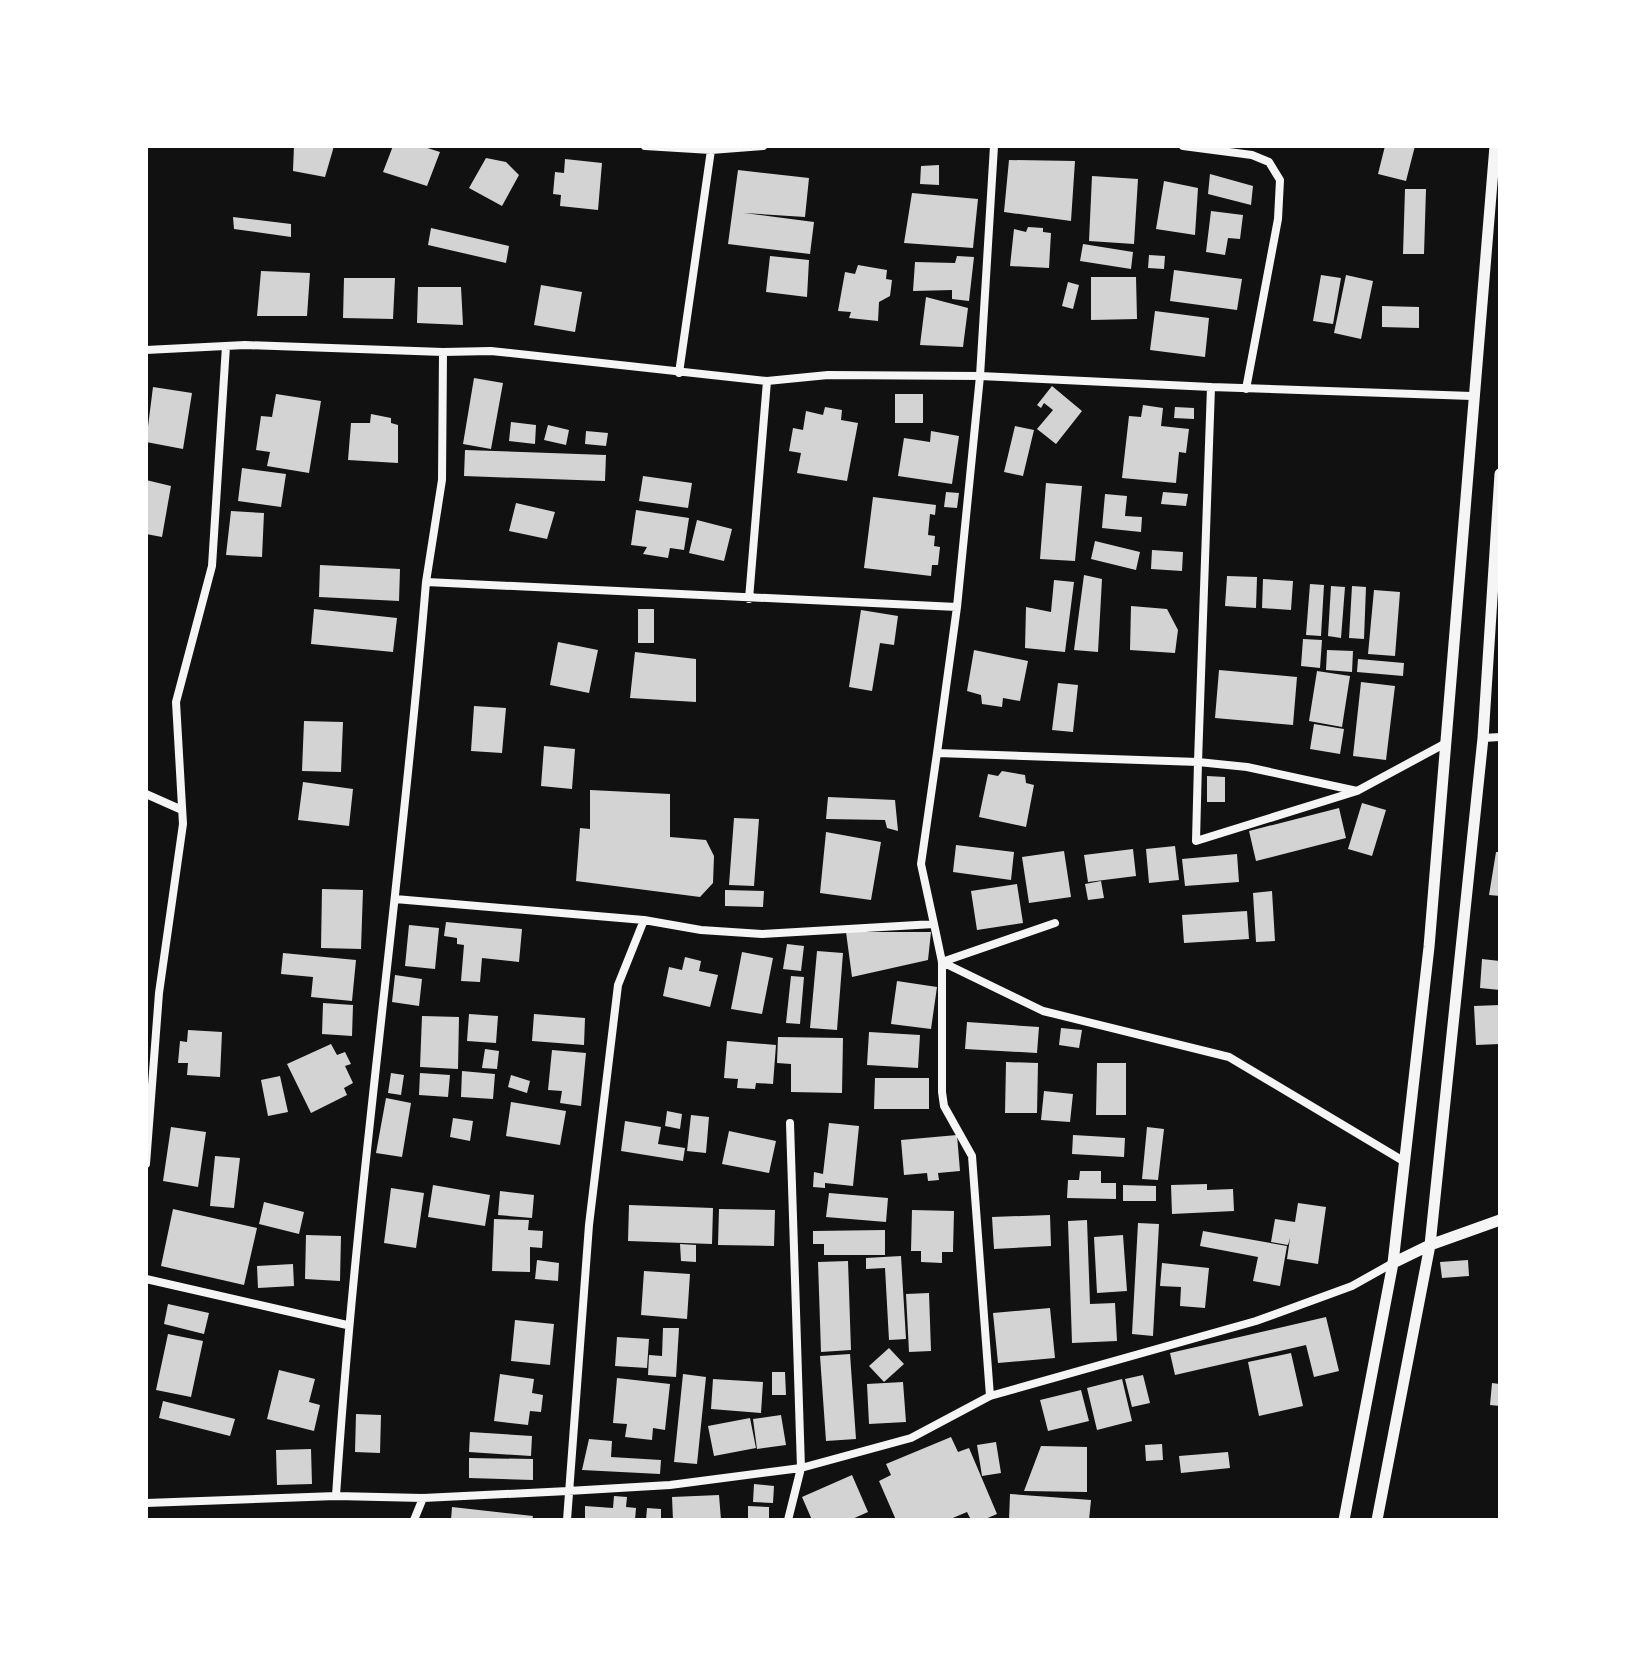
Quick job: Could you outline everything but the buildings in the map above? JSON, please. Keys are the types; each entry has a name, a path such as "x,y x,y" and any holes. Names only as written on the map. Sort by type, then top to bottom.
{"street":[{"path":"645,146 711,150 763,146"},
{"path":"990,1396 972,1156 944,1106 942,962 921,864 957,607 980,376 994,146"},
{"path":"1183,146 1252,155 1269,162 1280,180 1278,219 1246,389"},
{"path":"1344,1520 1393,1263 1429,947 1495,146"},
{"path":"679,373 711,150"},
{"path":"146,350 226,346 491,351 767,381 828,375 980,376 1472,396"},
{"path":"146,1164 159,993 182,810 176,702 212,566 226,346"},
{"path":"336,1496 347,1325 410,772 426,582 442,480 443,352"},
{"path":"749,599 767,381"},
{"path":"1211,387 1196,841 1357,791 1447,743"},
{"path":"1377,1520 1430,1245 1483,738 1500,474"},
{"path":"426,582 957,607"},
{"path":"1483,738 1500,737"},
{"path":"937,753 1198,762 1247,767 1357,791"},
{"path":"146,794 182,810"},
{"path":"395,899 644,920 701,930 762,934 934,924"},
{"path":"567,1520 589,1225 618,985 644,920"},
{"path":"942,962 1055,923"},
{"path":"942,962 1043,1011 1229,1057 1405,1162"},
{"path":"788,1520 801,1468 790,1123"},
{"path":"146,1503 336,1496 423,1498 568,1491 670,1485 801,1468 911,1438 990,1396 1256,1321 1352,1286 1430,1245 1500,1220"},
{"path":"146,1279 347,1325"},
{"path":"414,1520 423,1498"}]}
